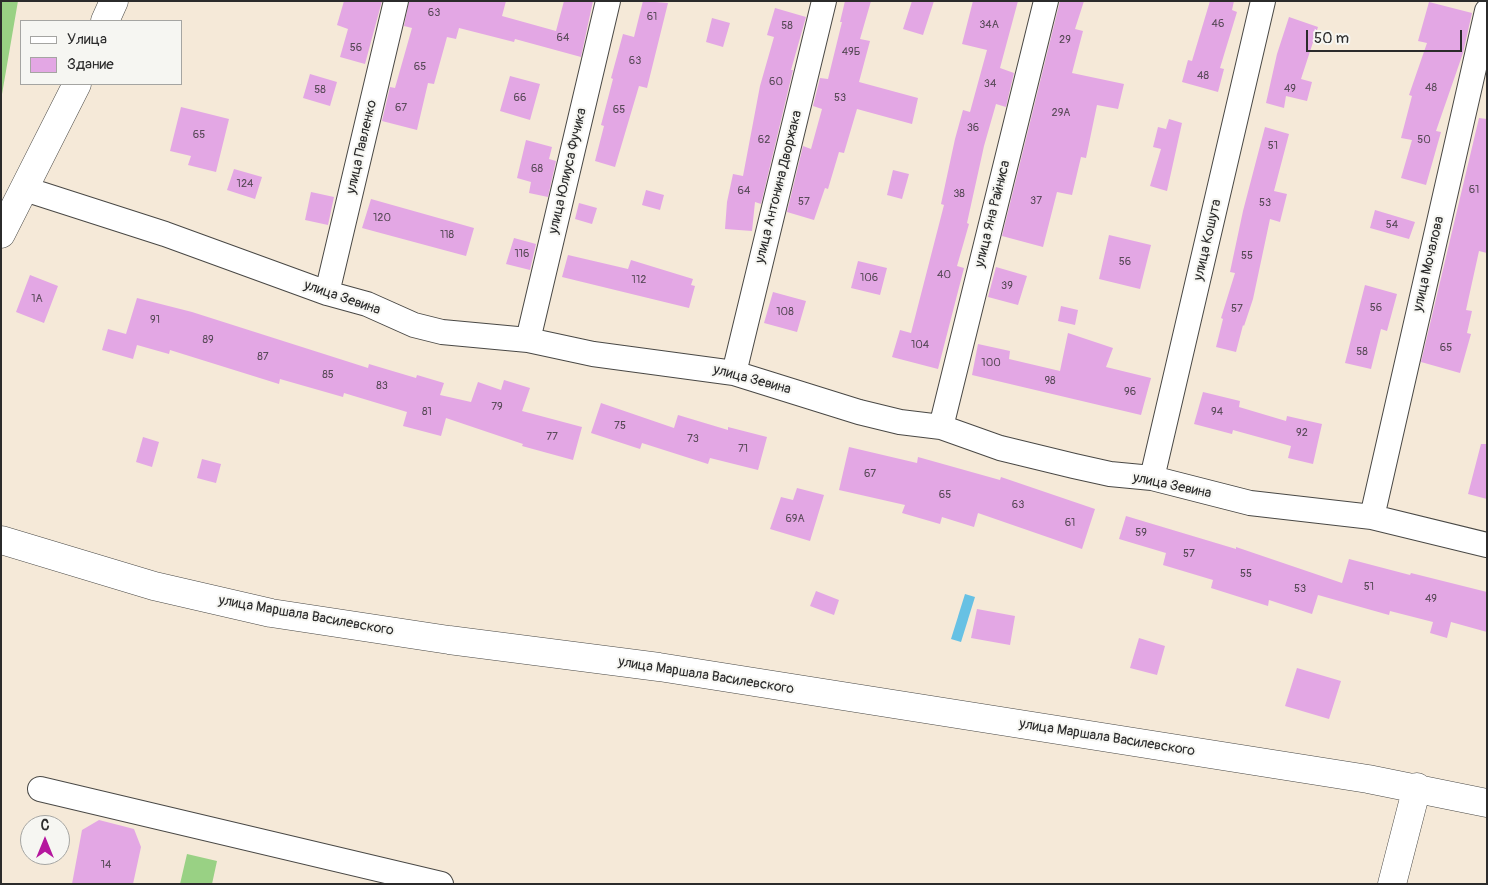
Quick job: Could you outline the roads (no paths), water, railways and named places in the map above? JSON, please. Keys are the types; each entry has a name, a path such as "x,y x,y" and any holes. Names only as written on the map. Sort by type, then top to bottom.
{"main road":[{"path":"105,20 114,1"},
{"path":"1,234 76,85"},
{"name":"улица Маршала Василевского","path":"1,540 154,586 271,613 449,640 659,667 1418,787 1487,803"},
{"path":"1392,884 1418,787"}],"street":[{"name":"улица Павленко","path":"327,293 396,1"},
{"name":"улица Юлиуса Фучика","path":"528,340 608,1"},
{"name":"улица Антонина Дворжака","path":"734,373 824,1"},
{"name":"улица Яна Райниса","path":"941,427 1046,1"},
{"name":"улица Кошута","path":"1152,478 1263,1"},
{"name":"улица Мочалова","path":"1372,517 1487,11"},
{"name":"улица Зевина","path":"25,188 165,234 327,293 367,304 414,325 442,332 528,340 593,354 734,373 859,412 900,422 941,427 1000,448 1064,464 1110,474 1152,478 1250,504 1372,517 1487,545"},
{"path":"40,789 441,884"}],"water":[{"path":"965,594 975,597 961,642 951,639"}]}
